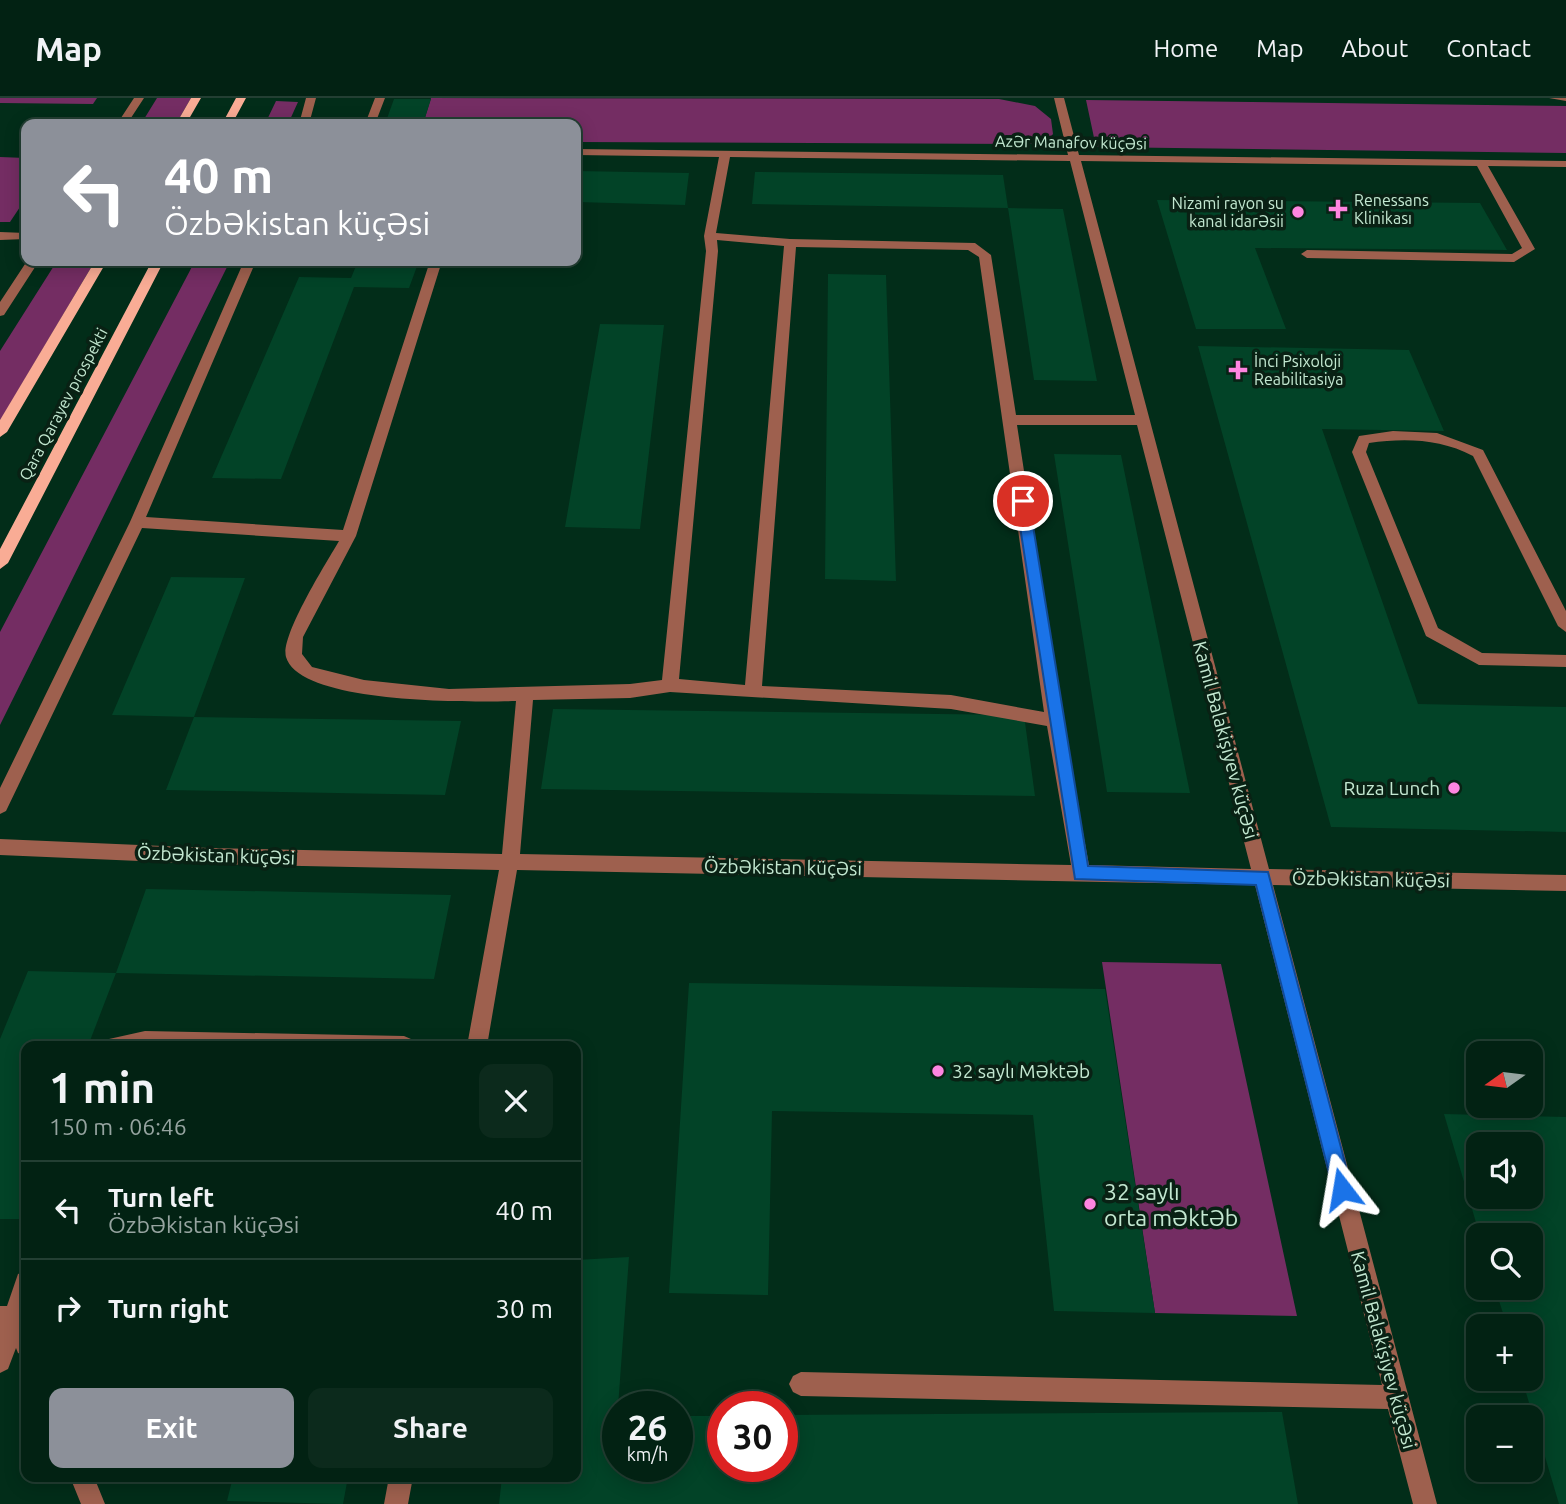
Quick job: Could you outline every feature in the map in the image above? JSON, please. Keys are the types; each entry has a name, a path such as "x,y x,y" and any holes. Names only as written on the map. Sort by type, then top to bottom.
{"main road":[{"path":"184,119 197,98"},
{"path":"230,119 241,98"},
{"name":"Qara Qarayev prospekti","path":"0,432 97,266"},
{"name":"Qara Qarayev prospekti","path":"0,563 155,266"}],"street":[{"path":"125,119 139,98"},
{"path":"305,119 311,98"},
{"path":"372,119 380,98"},
{"name":"Kamil Balakişiyev küçəsi","path":"1059,98 1425,1504"},
{"path":"1554,98 1566,98"},
{"name":"Azər Manafov küçəsi","path":"581,152 1566,164"},
{"path":"670,685 702,366 712,251 710,236 725,152"},
{"path":"1307,254 1514,258 1529,249 1481,163"},
{"path":"0,236 21,236"},
{"path":"710,236 790,243 971,247 985,255 1054,720 1081,873"},
{"path":"753,692 790,243"},
{"path":"0,312 30,266"},
{"path":"0,806 136,522 248,266"},
{"path":"434,266 349,536 295,637 294,656 307,672 364,687 449,696 630,691 670,685 951,702 1054,720"},
{"path":"1010,419 1143,420"},
{"path":"1566,626 1478,453 1460,441 1393,434 1364,439 1359,452 1432,632 1479,659 1566,661"},
{"path":"136,522 349,536"},
{"path":"478,1041 510,861 525,693"},
{"name":"Özbəkistan küçəsi","path":"0,848 209,856 1566,883"},
{"path":"0,1361 7,1317 21,1291"},
{"path":"7,1317 21,1338"},
{"path":"800,1384 1396,1397"},
{"path":"84,1482 93,1504"},
{"path":"396,1504 400,1482"}],"shaded area":[{"path":"0,98 97,98 93,104 0,103"},
{"path":"157,98 191,98 179,119 144,119"},
{"path":"431,98 999,99 1035,106 1051,119 1053,134 1047,141 1027,144 581,142 581,119 425,119"},
{"path":"1086,100 1566,106 1566,153 1096,147"},
{"path":"276,101 298,102 290,119 267,119"},
{"path":"0,157 21,158 21,206 10,222 0,222"},
{"path":"54,266 92,266 0,421 0,351"},
{"path":"192,266 228,266 0,725 0,632"},
{"path":"1102,962 1221,964 1297,1316 1155,1313"}],"building":[{"path":"394,99 431,99 425,119 387,119"},
{"path":"581,171 689,173 685,205 581,202"},
{"path":"755,172 1003,175 1008,208 752,204"},
{"path":"1157,200 1480,203 1507,250 1255,248 1286,329 1196,329"},
{"path":"1008,208 1063,209 1097,381 1034,380"},
{"path":"356,266 417,266 409,288 354,287 281,479 212,478 299,277 351,278"},
{"path":"828,274 886,275 896,581 825,579"},
{"path":"600,324 664,325 640,529 565,527"},
{"path":"1198,346 1409,350 1444,431 1322,429 1418,704 1566,707 1566,832 1331,827"},
{"path":"1054,454 1121,455 1190,793 1107,792"},
{"path":"171,577 245,578 194,717 112,715"},
{"path":"553,709 1024,715 1035,796 541,789"},
{"path":"194,717 461,721 445,795 166,790"},
{"path":"146,889 451,895 434,979 116,973"},
{"path":"28,971 116,973 90,1041 21,1041 21,1219 0,1219 0,1039"},
{"name":"32 saylı orta məktəb","path":"689,983 1105,989 1155,1313 1054,1311 1033,1115 772,1111 768,1295 669,1293"},
{"path":"1444,1114 1466,1115 1466,1118 1566,1117 1566,1504 1559,1504 1543,1450 1543,1405 1530,1405 1526,1391 1543,1391 1543,1314 1503,1314 1499,1300 1543,1300 1543,1223 1476,1223 1472,1209 1543,1209 1543,1132 1466,1132 1466,1189"},
{"path":"629,1257 619,1391 602,1391 602,1482 693,1482 693,1416 707,1416 707,1482 798,1482 798,1415 1282,1412 1298,1504 499,1504 501,1482 581,1482 581,1260"},
{"path":"232,1482 347,1482 343,1504 227,1501"}],"place":[{"name":"Renessans Klinikası","path":"1338,209"},
{"name":"Nizami rayon su kanal idarəsii","path":"1298,212"},
{"name":"İnci Psixoloji Reabilitasiya","path":"1238,370"},
{"name":"Ruza Lunch","path":"1454,788"},
{"name":"32 saylı Məktəb","path":"938,1071"},
{"name":"32 saylı orta məktəb","path":"1090,1204"}],"route":[{"path":"1023,501 1054,720 1081,873 1262,878 1342,1189"}]}
